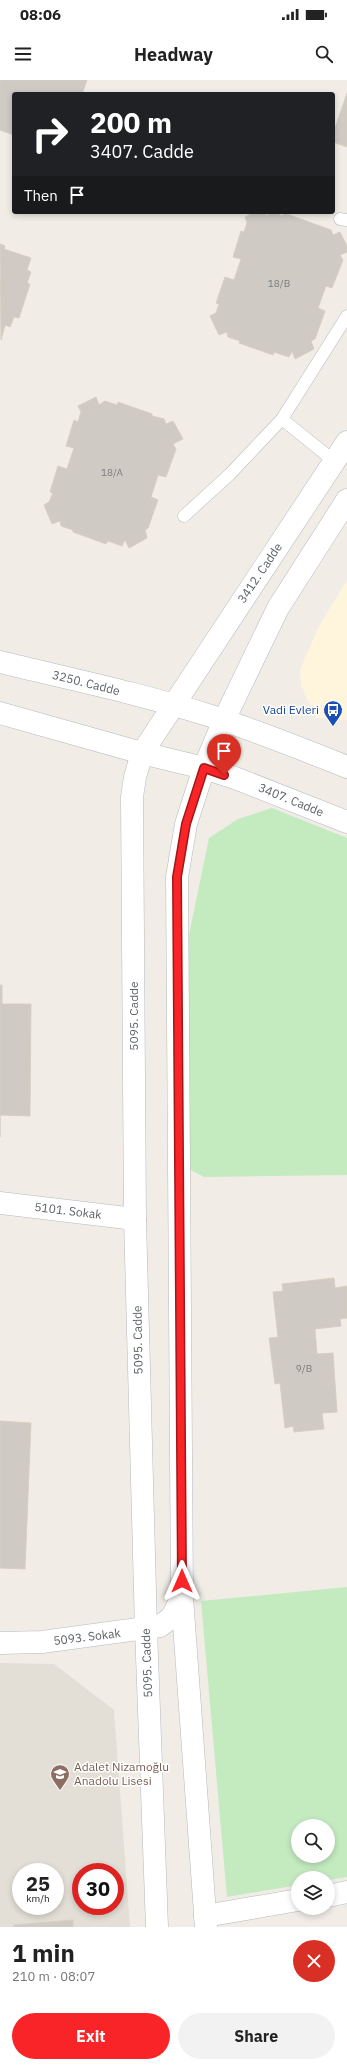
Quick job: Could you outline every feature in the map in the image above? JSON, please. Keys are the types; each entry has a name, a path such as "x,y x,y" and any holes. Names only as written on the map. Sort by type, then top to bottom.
{"street":[{"name":"3412. Cadde","path":"142,753 347,442"},
{"path":"291,1902 206,1921 182,1596 177,877 186,824 204,768 224,720 278,608 347,500"},
{"name":"3250. Cadde","path":"0,662 173,704"},
{"path":"173,704 224,720 347,767"},
{"path":"0,714 142,753"},
{"name":"3407. Cadde","path":"142,753 204,768 235,778 347,822"},
{"name":"5095. Cadde","path":"142,753 135,777 132,797 135,1219 146,1629 157,1927"},
{"name":"5101. Sokak","path":"0,1203 135,1219"},
{"name":"5093. Sokak","path":"0,1643 42,1642 146,1629 166,1623 172,1617 182,1596"},
{"path":"335,1895 347,1892"}],"lane":[{"path":"184,516 230,474 282,420 347,316"},
{"path":"282,420 334,461"}],"shaded area":[{"path":"347,580 347,720 316,718 301,686 300,669 319,626"},
{"name":"Adalet Nizamoğlu Anadolu Lisesi","path":"0,1663 54,1664 114,1710 130,1927 0,1927"}],"green space":[{"path":"272,808 347,838 347,1175 204,1177 185,1167 179,983 209,838 238,819"},
{"path":"347,1587 347,1877 335,1879 335,1871 291,1871 291,1886 227,1897 201,1601"}],"building":[{"path":"0,80 87,80 83,92 12,92 12,134 0,130"},
{"path":"347,93 347,147 335,143 335,128"},
{"path":"251,214 265,214 266,216 269,214 278,214 283,216 284,214 287,214 331,230 333,235 340,232 347,246 347,252 340,255 343,260 332,288 326,286 318,308 325,311 315,339 311,341 314,349 295,359 292,351 289,357 274,352 273,355 239,343 240,341 228,337 227,332 219,335 210,316 216,313 219,304 216,303 225,277 234,280 241,259 233,257 241,231 244,232 247,223 245,217"},
{"path":"0,244 5,246 4,249 31,258 27,270 31,272 27,283 30,284 19,318 14,317 10,327 5,325 1,340"},
{"path":"96,397 99,405 105,401 117,405 118,402 152,414 152,416 164,419 166,424 173,421 183,439 173,444 176,449 166,477 158,475 151,497 158,500 148,528 145,530 147,538 129,548 125,540 122,546 108,541 106,544 61,526 60,521 52,524 44,505 49,502 53,493 50,492 58,466 67,469 74,448 66,446 74,420 78,422 81,412 78,406"},
{"path":"0,985 2,985 2,1004 31,1004 30,1116 0,1115"},
{"path":"334,1278 335,1288 347,1286 347,1318 340,1319 341,1326 315,1329 317,1354 333,1353 337,1412 322,1413 324,1429 294,1432 293,1426 285,1428 280,1383 275,1384 269,1338 278,1337 273,1292 283,1291 282,1284"},
{"path":"0,1421 31,1423 25,1569 0,1568"},
{"path":"73,1920 73,1927 14,1927 14,1925"}],"place":[{"name":"Vadi Evleri","path":"333,727"},
{"name":"Adalet Nizamoğlu Anadolu Lisesi","path":"60,1791"}],"route":[{"path":"182,1581 177,877 186,824 204,768 224,775"}]}
